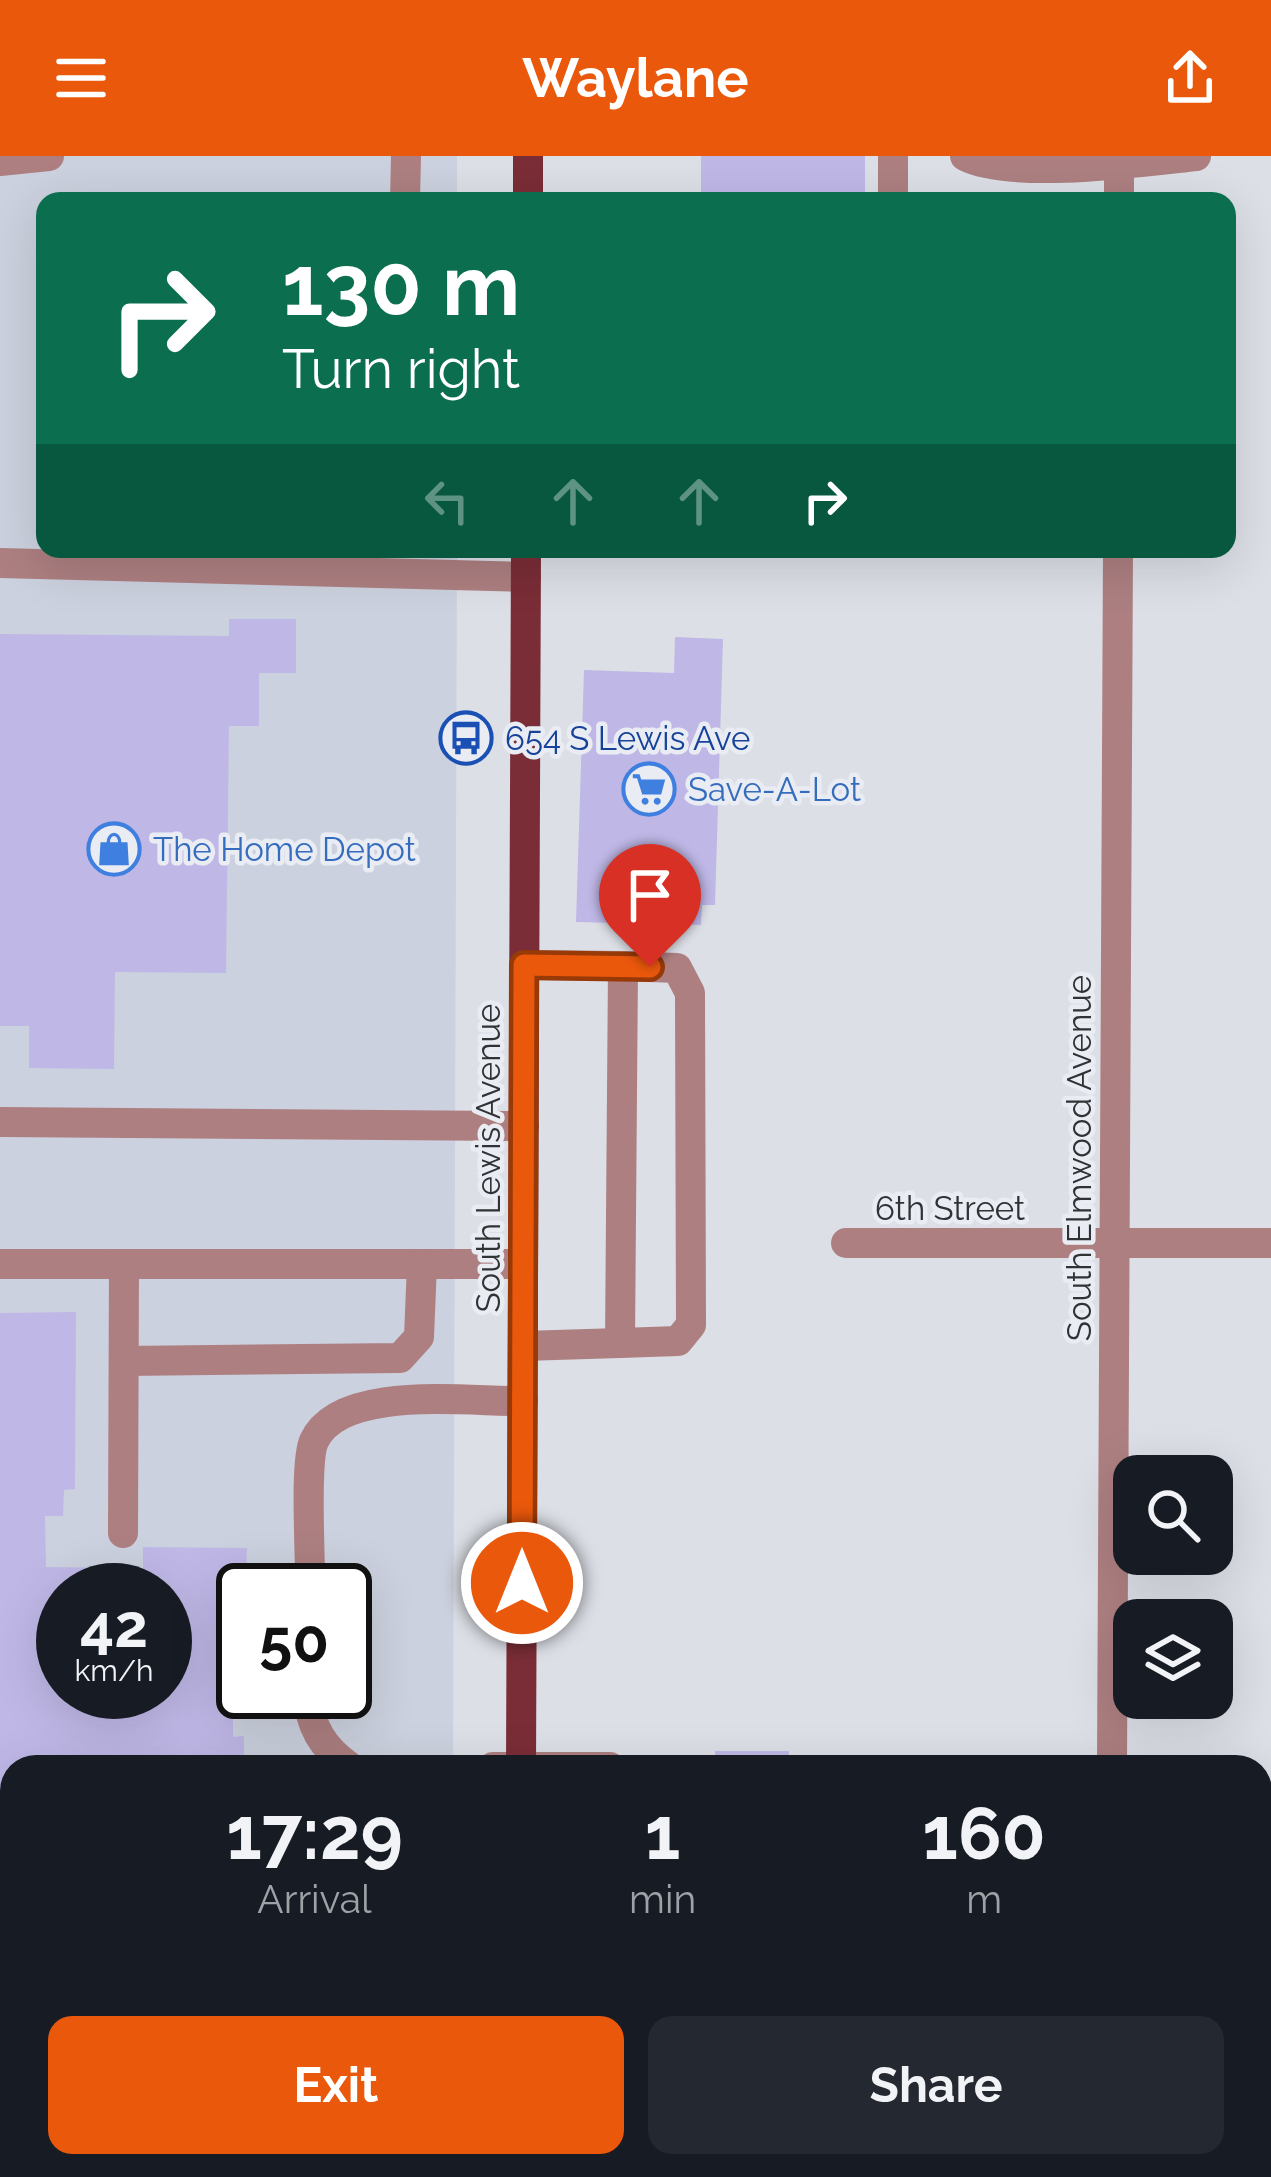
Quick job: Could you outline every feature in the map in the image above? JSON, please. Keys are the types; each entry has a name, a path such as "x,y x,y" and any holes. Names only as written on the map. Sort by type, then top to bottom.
{"main road":[{"path":"528,156 528,192"},
{"name":"South Lewis Avenue","path":"521,1755 526,563"}],"street":[{"path":"0,161 49,156"},
{"path":"405,192 406,156"},
{"path":"893,156 893,192"},
{"path":"965,156 1001,166 1196,156"},
{"path":"1119,160 1119,192"},
{"name":"South Elmwood Avenue","path":"1112,1755 1118,558"},
{"path":"0,563 526,563"},
{"path":"523,1346 678,1340 691,1325 690,992 676,968 524,965"},
{"path":"620,1343 623,966"},
{"path":"0,1122 524,1126"},
{"name":"6th Street","path":"846,1243 1271,1243"},
{"path":"0,1264 523,1264"},
{"path":"123,1533 124,1264"},
{"path":"124,1361 400,1358 419,1337 422,1264"},
{"path":"310,1563 312,1444 331,1418 364,1403 523,1401"},
{"path":"312,1719 325,1750 332,1755"}],"shaded area":[{"path":"0,156 457,156 457,192 36,192 36,558 457,558 453,1755 0,1755"}],"building":[{"path":"701,156 865,156 865,192 701,192"},
{"name":"The Home Depot","path":"229,619 296,619 296,673 259,673 259,726 229,726 226,973 115,972 114,1069 29,1068 29,1026 0,1026 0,634 229,636"},
{"name":"Save-A-Lot","path":"675,637 723,639 715,905 702,905 701,925 576,922 584,670 674,673"},
{"path":"76,1312 75,1489 64,1490 63,1516 45,1516 46,1563 36,1563 36,1719 192,1719 192,1563 143,1563 143,1547 247,1548 246,1563 216,1563 216,1719 233,1719 233,1737 244,1736 244,1755 0,1755 0,1313"},
{"path":"715,1751 789,1751 789,1755 715,1755"}],"place":[{"name":"654 S Lewis Ave","path":"466,738"},
{"name":"Save-A-Lot","path":"649,789"},
{"name":"The Home Depot","path":"114,849"}],"route":[{"path":"522,1583 524,965 650,967"}]}
